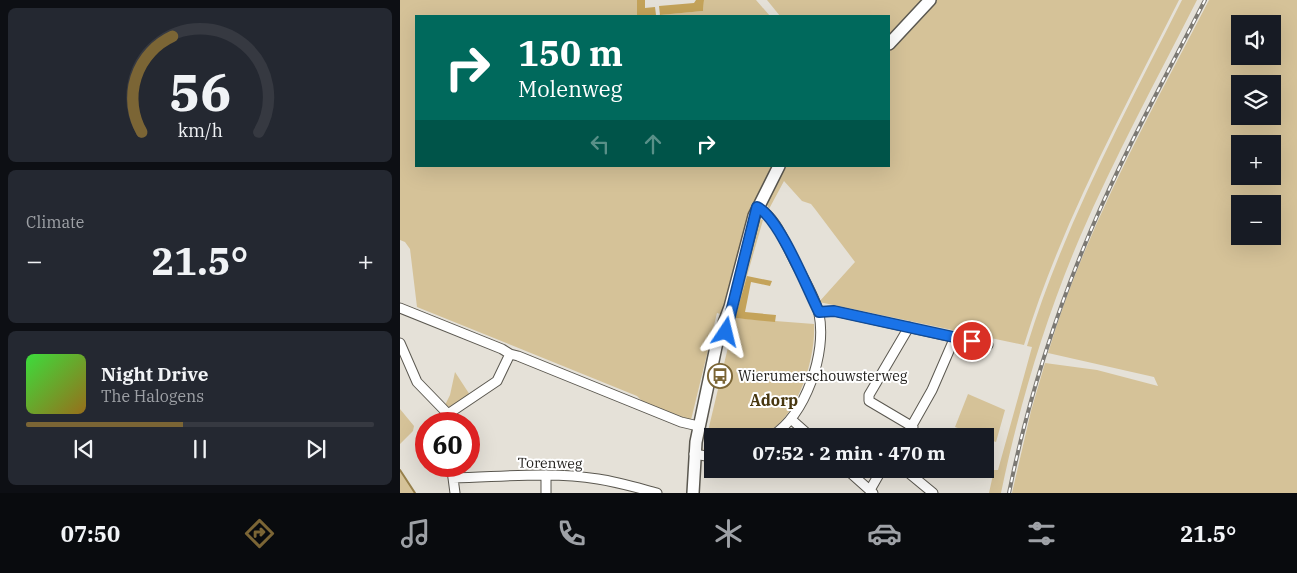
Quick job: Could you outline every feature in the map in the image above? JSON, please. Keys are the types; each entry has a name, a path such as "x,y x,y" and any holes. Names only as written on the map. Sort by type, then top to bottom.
{"main road":[{"path":"890,43 930,0"},
{"path":"693,493 694,454 698,426 713,366 726,332 730,307 757,207 778,167"}],"street":[{"path":"757,207 768,215 782,238 819,312 820,345 814,370 802,402 792,420 782,428"},
{"path":"400,308 681,422 698,426"},
{"path":"819,312 834,311 988,345"},
{"path":"909,327 869,395 869,401 913,427 932,390 955,337"},
{"path":"400,343 417,382 446,412"},
{"path":"451,412 497,381 510,354"},
{"path":"792,420 801,428"},
{"path":"694,454 704,456"},
{"path":"546,475 546,493"},
{"name":"Torenweg","path":"453,478 546,475 597,478 657,493"},
{"path":"453,478 455,493"},
{"path":"855,478 867,491 876,478"},
{"path":"915,478 933,493"}],"shaded area":[{"path":"400,0 637,0 637,15 415,15 415,167 773,167 751,211 723,315 717,313 691,420 644,403 637,396 417,307 410,249 405,242 400,240"},
{"path":"637,0 645,0 645,8 655,7 656,15 637,15"},
{"path":"696,0 704,0 703,11 660,15 659,6 694,3"},
{"path":"704,0 756,0 769,15 657,15 703,11"},
{"path":"767,0 925,0 890,37 890,15 779,15"},
{"path":"935,0 1179,0 1074,212 1039,300 1024,345 819,302 855,262 811,204 802,201 784,181 769,209 765,201 783,167 890,167 890,50"},
{"path":"1182,0 1197,0 1122,147 1080,237 1055,299 1034,363 1001,493 989,493 992,478 994,478 994,470 998,470 1032,347 1027,346 1042,301 1077,213"},
{"path":"1209,0 1297,0 1297,493 1012,493 1031,411 1045,363 1097,370 1158,386 1154,377 1048,353 1080,262 1142,129"},
{"path":"757,219 763,220 735,318 731,317"},
{"path":"747,276 772,281 770,286 751,282 745,312 776,315 775,322 735,318"},
{"path":"735,318 814,324 812,354 802,387 795,403 775,427 709,428"},
{"path":"455,372 470,395 449,407 445,405 450,395"},
{"path":"968,394 1005,410 996,442 994,441 994,428 955,427"},
{"path":"400,409 414,426 413,431 400,444"},
{"path":"400,469 415,493 400,493"}],"waterway":[{"path":"400,470 415,493"}],"railway":[{"path":"1009,493 1033,393 1054,327 1078,262 1117,172 1205,0"}],"place":[{"name":"Wierumerschouwsterweg","path":"720,376"}],"district":[{"name":"Adorp","path":"774,400"}],"route":[{"path":"726,332 730,307 757,207 768,215 782,238 819,312 834,311 972,341"}]}
